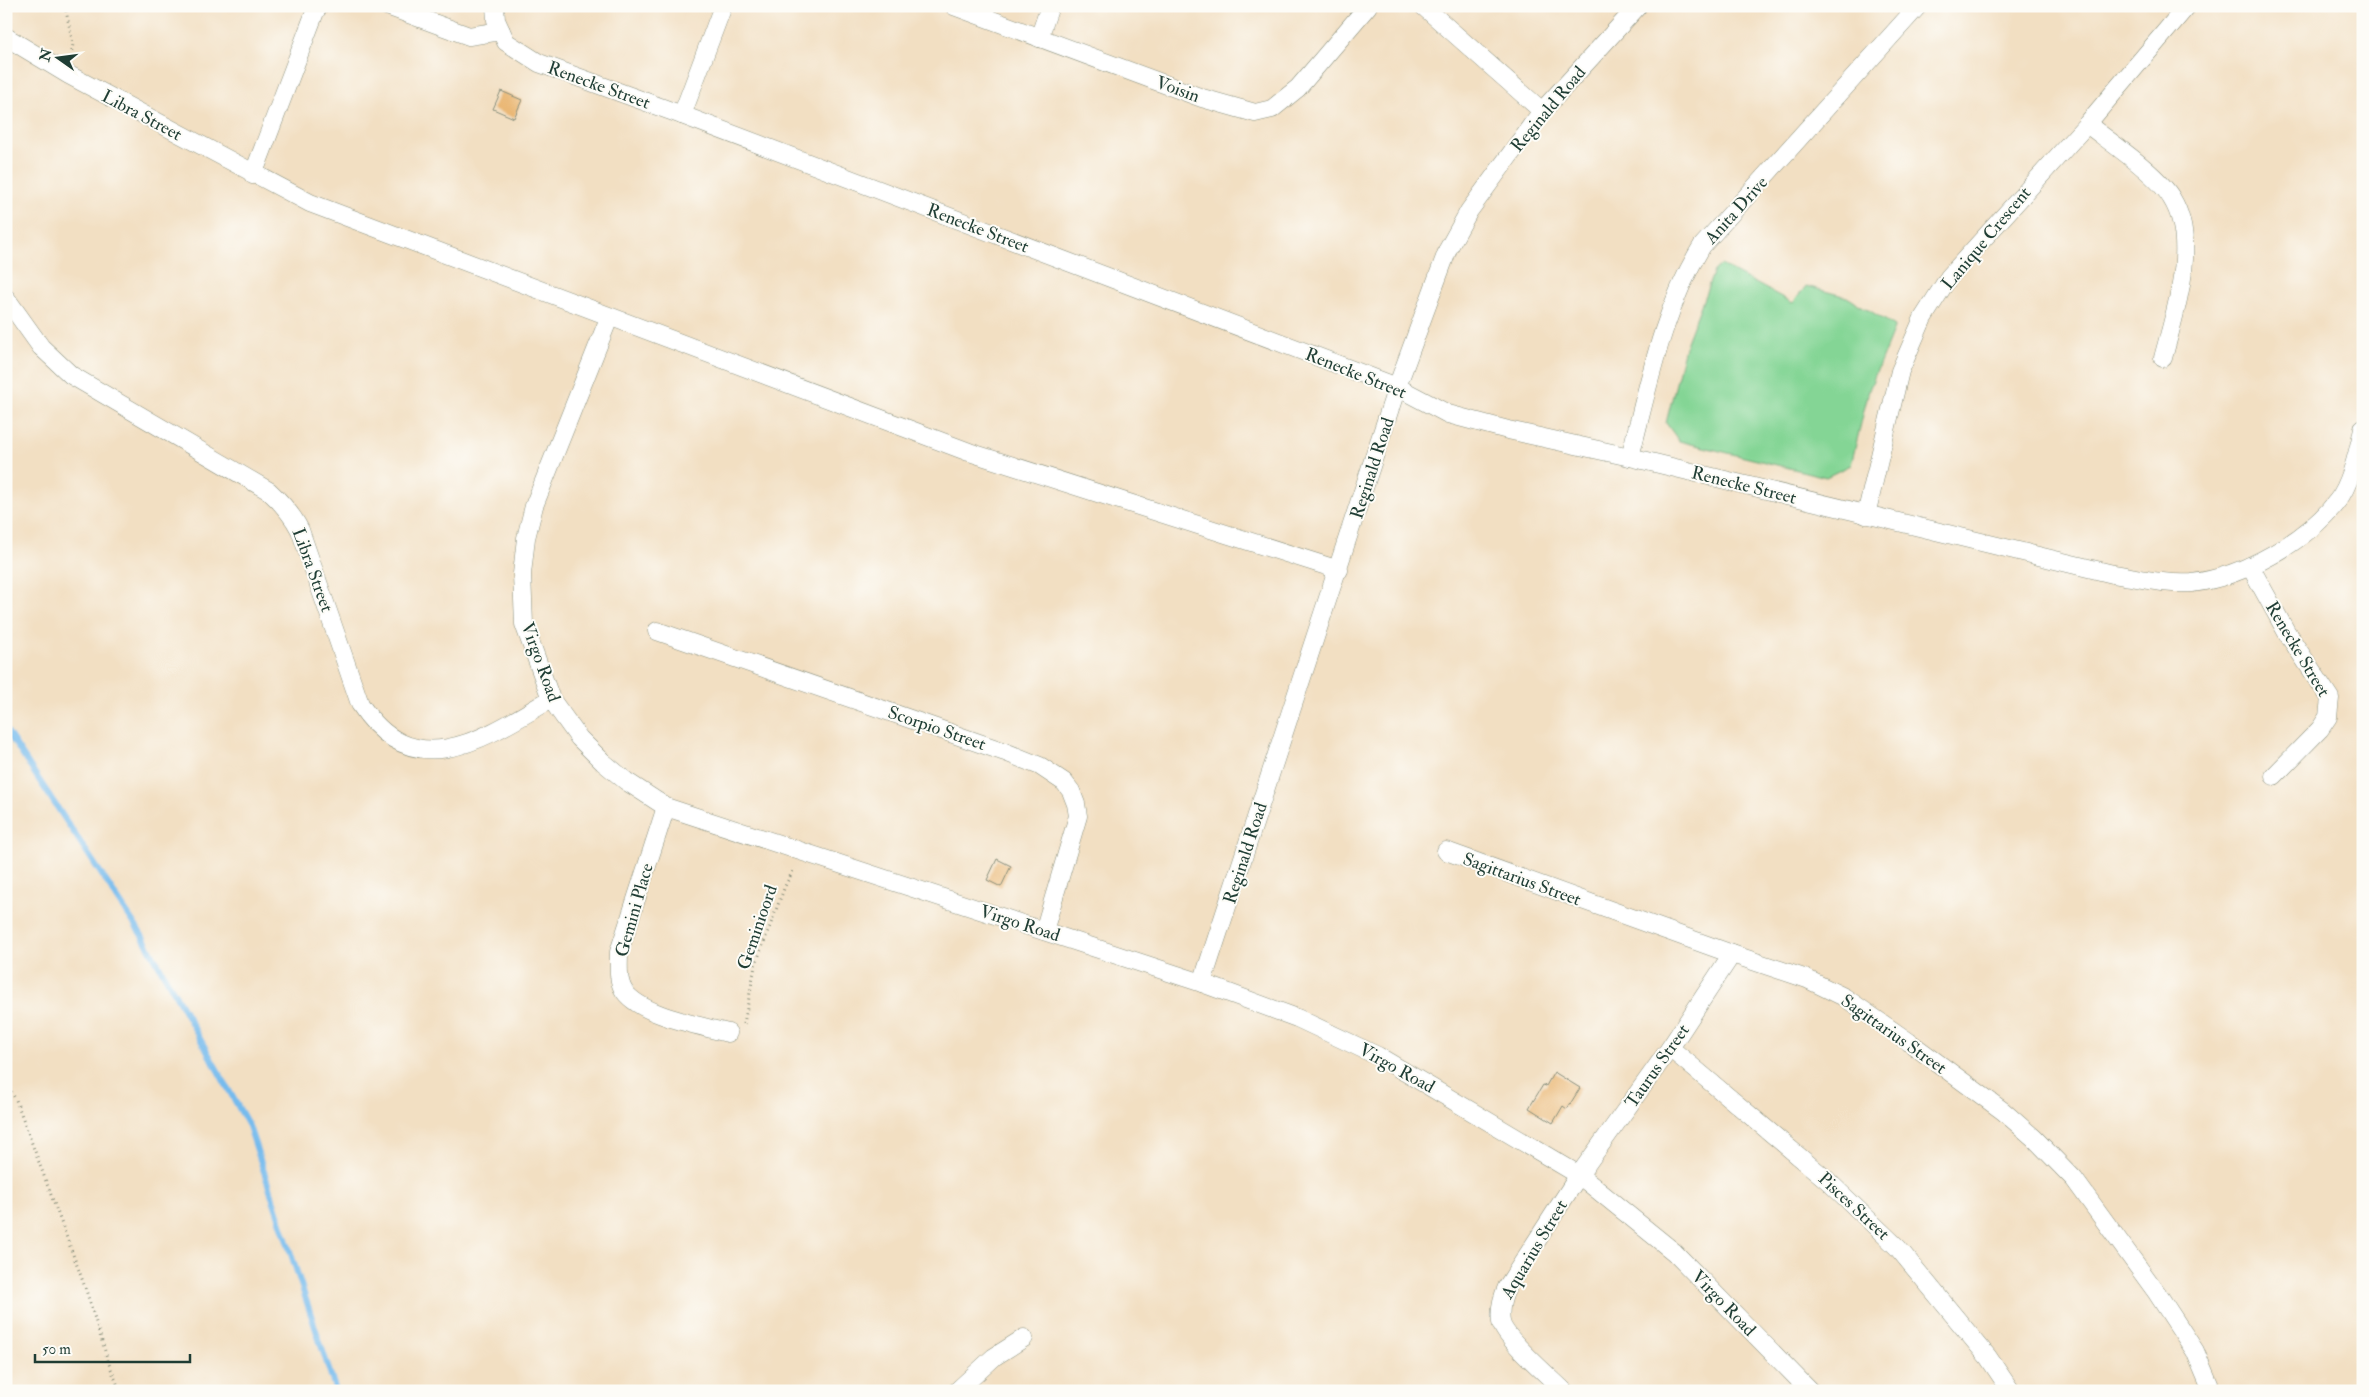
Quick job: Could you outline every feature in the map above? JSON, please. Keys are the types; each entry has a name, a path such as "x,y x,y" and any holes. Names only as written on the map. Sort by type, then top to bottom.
{"street":[{"path":"253,174 315,12 319,6"},
{"path":"387,6 469,36 501,31"},
{"name":"Renecke Street","path":"495,6 496,20 506,42 539,63 682,115 1397,387 1448,414 1508,430 1630,457 2113,574 2169,583 2213,579 2250,566 2297,540 2339,499 2358,454 2363,428"},
{"path":"682,115 723,6"},
{"name":"Voisin","path":"954,6 1202,98 1255,113 1272,109 1298,88 1368,6"},
{"path":"1040,38 1050,6"},
{"path":"1423,6 1542,111"},
{"name":"Reginald Road","path":"1202,983 1339,570 1397,387 1448,248 1469,211 1542,111 1638,6"},
{"name":"Anita Drive","path":"1630,457 1668,315 1687,272 1702,246 1918,6"},
{"name":"Lanique Crescent","path":"1866,514 1900,372 1923,318 1949,277 2087,124 2187,6"},
{"name":"Libra Street","path":"6,37 69,76 310,203 609,318 969,452 1339,570"},
{"path":"2087,124 2149,173 2172,198 2181,218 2184,252 2181,285 2164,358"},
{"name":"Libra Street","path":"6,298 41,346 71,375 269,491 282,503 300,530 360,704 370,720 385,734 424,751 460,746 490,735 551,698"},
{"name":"Virgo Road","path":"609,318 534,506 526,538 522,574 524,624 551,698 580,738 603,762 626,781 666,807 1202,983 1297,1018 1378,1056 1579,1176 1674,1252 1810,1391"},
{"name":"Renecke Street","path":"2250,566 2286,633 2330,698 2328,717 2320,729 2274,776"},
{"name":"Scorpio Street","path":"657,631 1005,752 1040,766 1064,782 1071,791 1078,816 1044,931"},
{"name":"Gemini Place","path":"666,807 618,952 619,974 623,990 634,1000 669,1017 728,1033"},
{"name":"Sagittarius Street","path":"1446,851 1732,954 1807,979 1844,998 1995,1106 2034,1138 2074,1179 2157,1293 2195,1351 2212,1391"},
{"name":"Taurus Street","path":"1579,1176 1670,1048 1732,954"},
{"name":"Pisces Street","path":"1670,1048 1827,1180 1898,1248 1988,1358 2011,1391"},
{"name":"Aquarius Street","path":"1564,1391 1508,1335 1501,1323 1500,1312 1507,1287 1579,1176"},
{"path":"957,1391 994,1357 1024,1338"}],"path":[{"path":"65,6 72,44 69,76"},
{"name":"Geminioord","path":"728,1033 739,1032 744,1025 755,966 785,886 804,853"},
{"path":"6,1083 16,1100 85,1287 109,1364 120,1391"}],"green space":[{"path":"1721,265 1793,303 1806,286 1847,297 1895,326 1869,390 1851,465 1826,477 1679,441 1666,423 1685,347 1714,271"}],"building":[{"path":"501,91 522,100 514,118 493,109"},
{"path":"997,859 1011,866 1001,887 987,880"},
{"path":"1554,1072 1580,1088 1567,1109 1563,1106 1553,1123 1529,1108 1543,1085 1546,1086"}],"waterway":[{"path":"6,730 143,937 249,1126 336,1391"}]}
